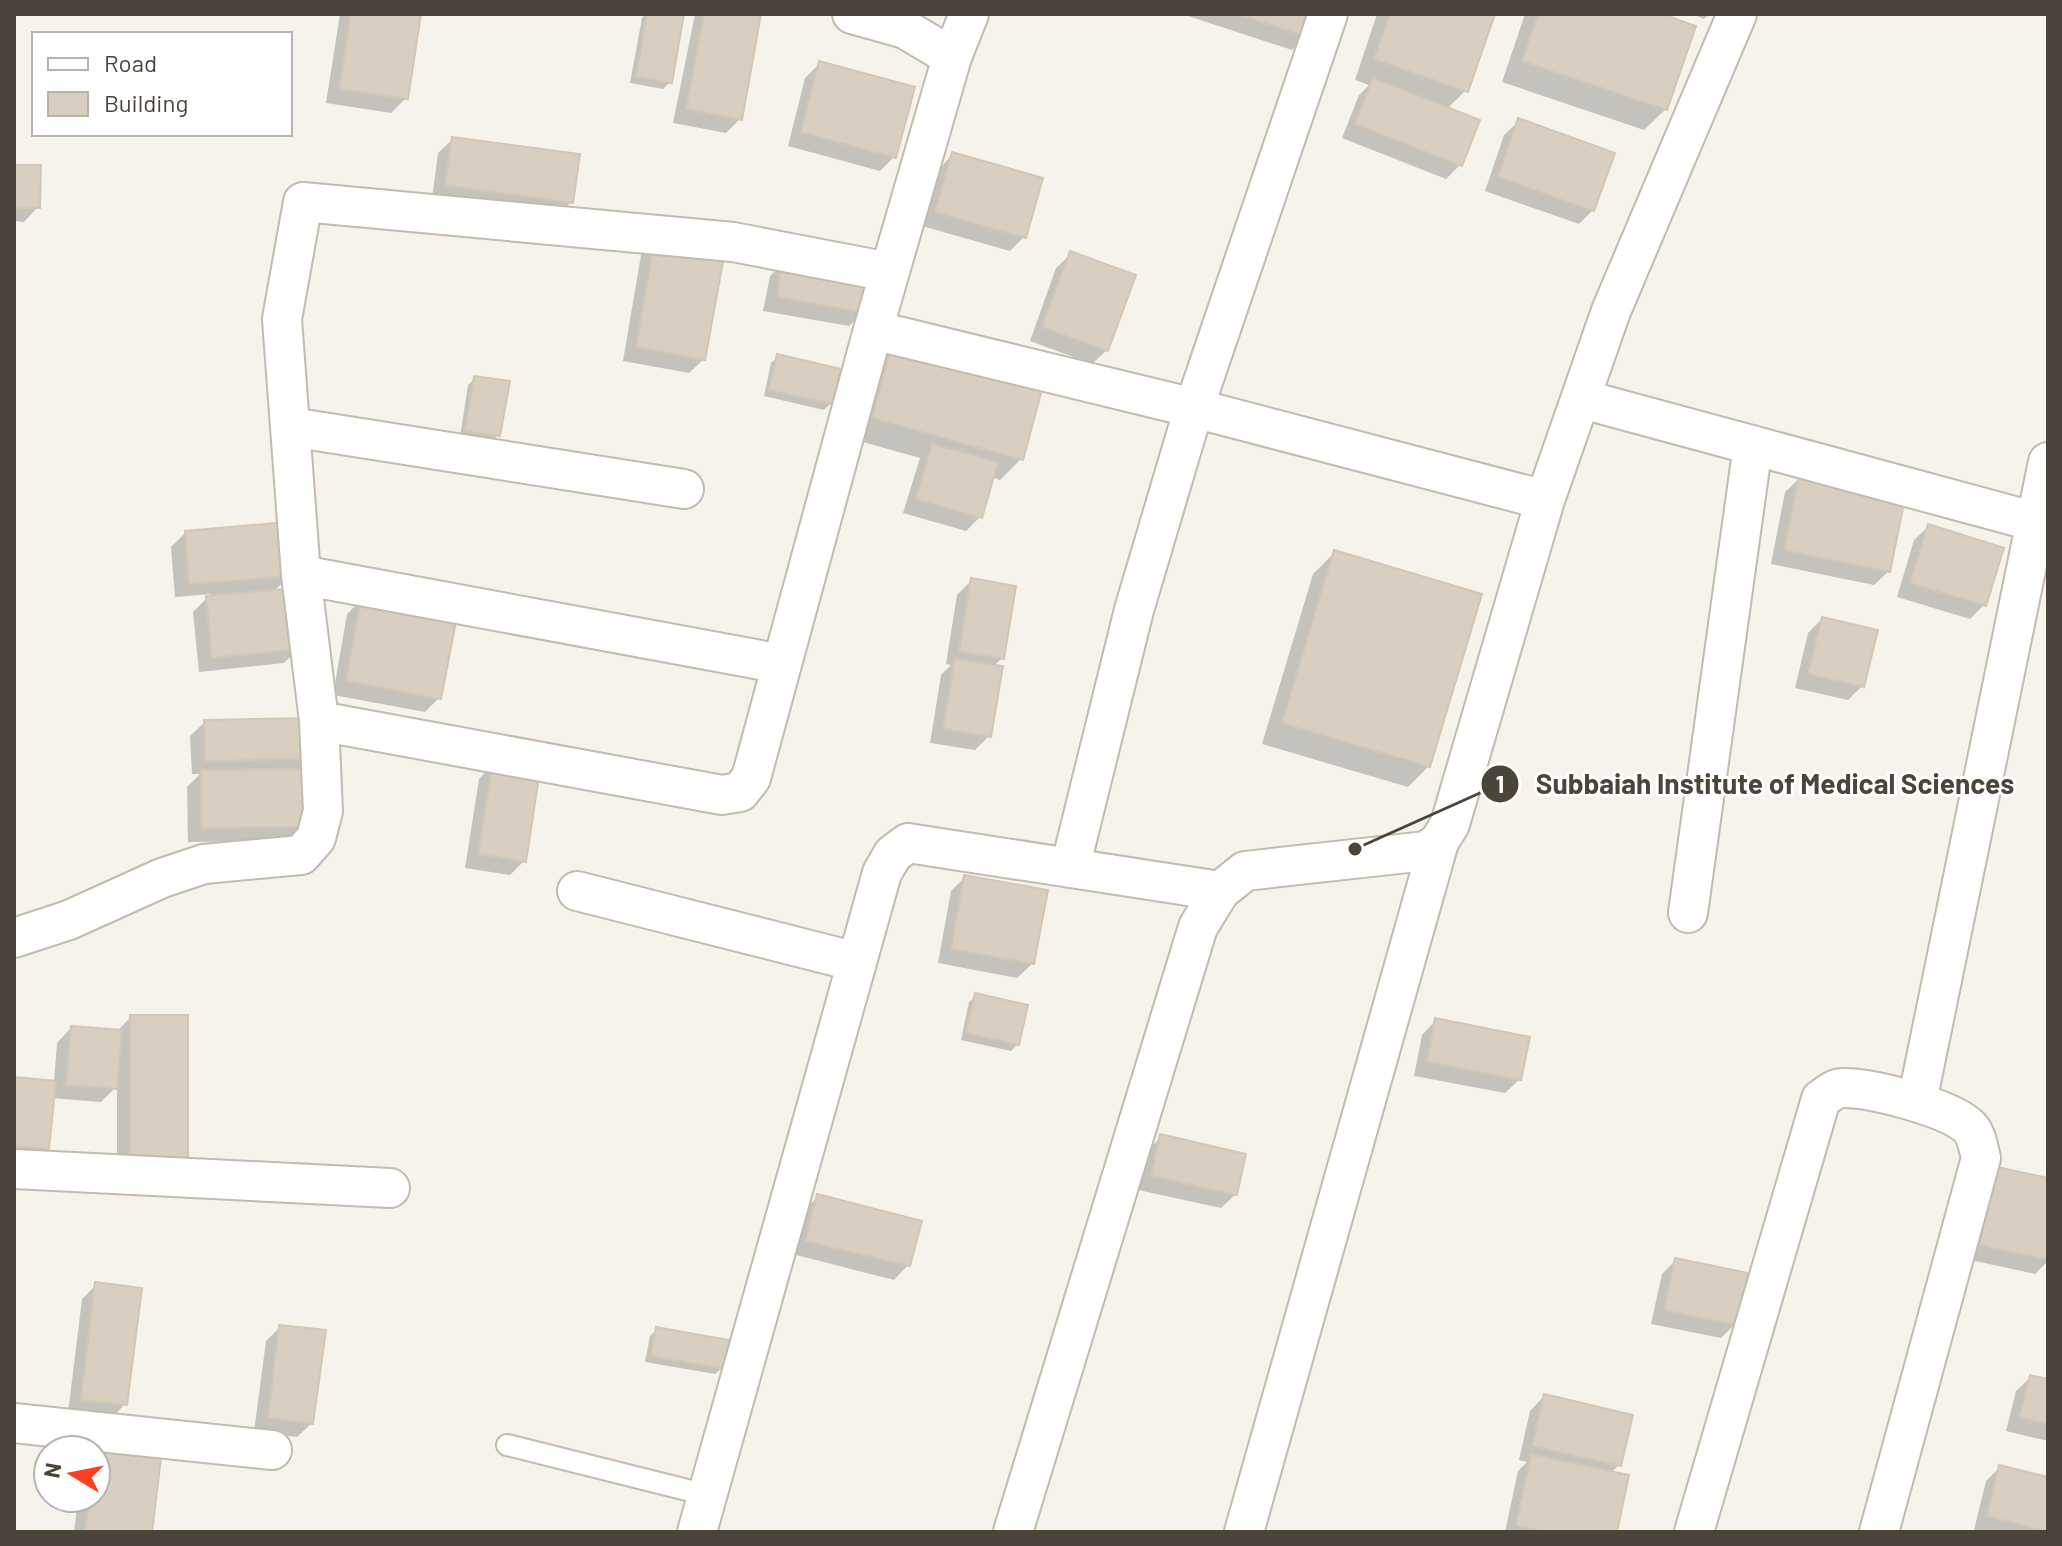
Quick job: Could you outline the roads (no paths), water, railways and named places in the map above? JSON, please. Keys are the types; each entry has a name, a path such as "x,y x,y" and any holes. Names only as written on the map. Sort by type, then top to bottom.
{"street":[{"path":"852,14 905,29 952,57"},
{"path":"319,721 722,795 740,792 751,778 889,272 952,57 969,14"},
{"path":"1070,868 1134,610 1194,408 1328,14"},
{"path":"1244,1532 1439,842 1450,824 1545,500 1611,311 1737,14"},
{"path":"14,938 69,920 162,878 204,864 301,855 316,838 323,811 319,721 301,575 282,319 303,202 733,242 889,272"},
{"path":"873,330 1194,408 1545,500"},
{"path":"1582,399 2036,522"},
{"path":"291,427 684,489"},
{"path":"1688,913 1753,445"},
{"path":"1917,1102 2048,462"},
{"path":"301,575 782,664"},
{"path":"1013,1532 1198,927 1220,891 1245,871 1426,851 1439,842"},
{"path":"697,1532 882,873 893,854 908,843 1220,891"},
{"path":"577,891 857,962"},
{"path":"1694,1532 1821,1099 1839,1088 1865,1090 1917,1102 1967,1125 1977,1140 1981,1158 1879,1532"},
{"path":"14,1169 390,1188"},
{"path":"14,1423 272,1450"}],"lane":[{"path":"507,1445 707,1495"}],"place":[{"name":"Subbaiah Institute of Medical Sciences","path":"1355,849"}]}
